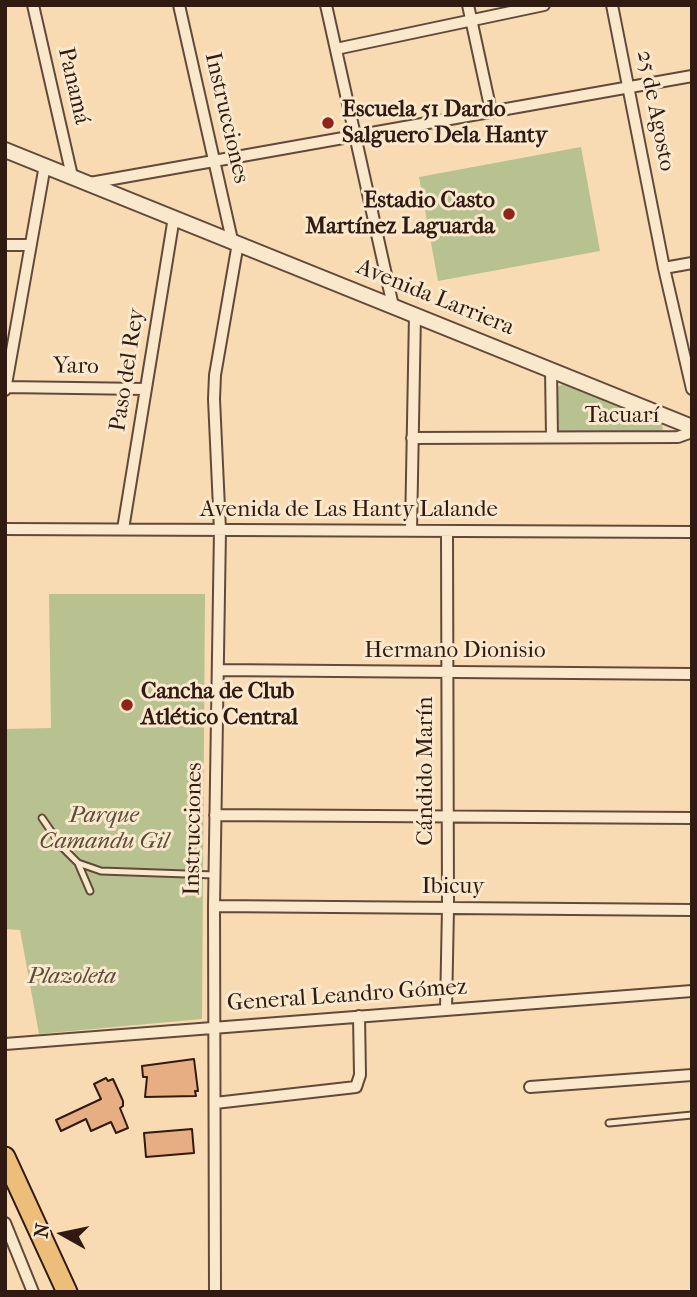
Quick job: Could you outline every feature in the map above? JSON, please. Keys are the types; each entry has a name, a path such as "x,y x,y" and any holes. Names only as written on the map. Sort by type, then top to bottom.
{"highway":[{"path":"5,1157 67,1292"}],"street":[{"name":"Panamá","path":"33,5 72,176"},
{"name":"Instrucciones","path":"178,5 235,242 214,399 220,530 214,906 215,1292"},
{"path":"326,5 357,134 393,306"},
{"path":"468,5 491,111"},
{"path":"336,49 544,5"},
{"name":"25 de Agosto","path":"612,5 664,268 692,389"},
{"path":"90,183 692,76"},
{"name":"Avenida Larriera","path":"5,150 692,426"},
{"path":"5,388 45,166"},
{"name":"Paso del Rey","path":"123,529 174,217"},
{"path":"5,245 30,245"},
{"path":"664,268 692,263"},
{"path":"411,531 415,314"},
{"name":"Tacuarí","path":"551,369 552,437"},
{"name":"Yaro","path":"5,388 146,389"},
{"name":"Tacuarí","path":"412,438 678,437 692,432"},
{"name":"Avenida de Las Hanty Lalande","path":"5,529 692,532"},
{"name":"Cándido Marín","path":"446,1010 447,532"},
{"name":"Hermano Dionisio","path":"218,670 692,674"},
{"path":"215,815 692,818"},
{"name":"Ibicuy","path":"214,906 692,910"},
{"name":"General Leandro Gómez","path":"5,1044 692,991"},
{"path":"215,1103 356,1087 360,1075 359,1016"},
{"path":"530,1087 692,1075"},
{"path":"5,1223 33,1292"}],"lane":[{"path":"42,818 62,847 78,863 90,891"},
{"path":"78,863 101,871 215,875"},
{"path":"610,1123 692,1115"}],"green space":[{"name":"Estadio Casto Martínez Laguarda","path":"581,147 600,251 438,281 419,177"},
{"path":"563,384 662,424 663,430 558,432 556,388"},
{"name":"Parque Camandu Gil","path":"49,594 205,594 202,1019 39,1034 20,930 5,929 5,729 51,728"}],"building":[{"path":"194,1059 198,1091 195,1091 196,1096 145,1097 147,1077 143,1077 142,1066"},
{"path":"106,1078 108,1081 113,1079 123,1101 120,1108 128,1128 116,1133 111,1122 91,1131 86,1119 61,1131 56,1120 101,1099 94,1084"},
{"path":"192,1129 194,1153 146,1157 144,1133"}],"place":[{"name":"Escuela 51 Dardo Salguero Dela Hanty","path":"328,123"},
{"name":"Estadio Casto Martínez Laguarda","path":"509,214"},
{"name":"Cancha de Club Atlético Central","path":"127,705"}],"park label":[{"name":"Plazoleta","path":"72,977"}]}
